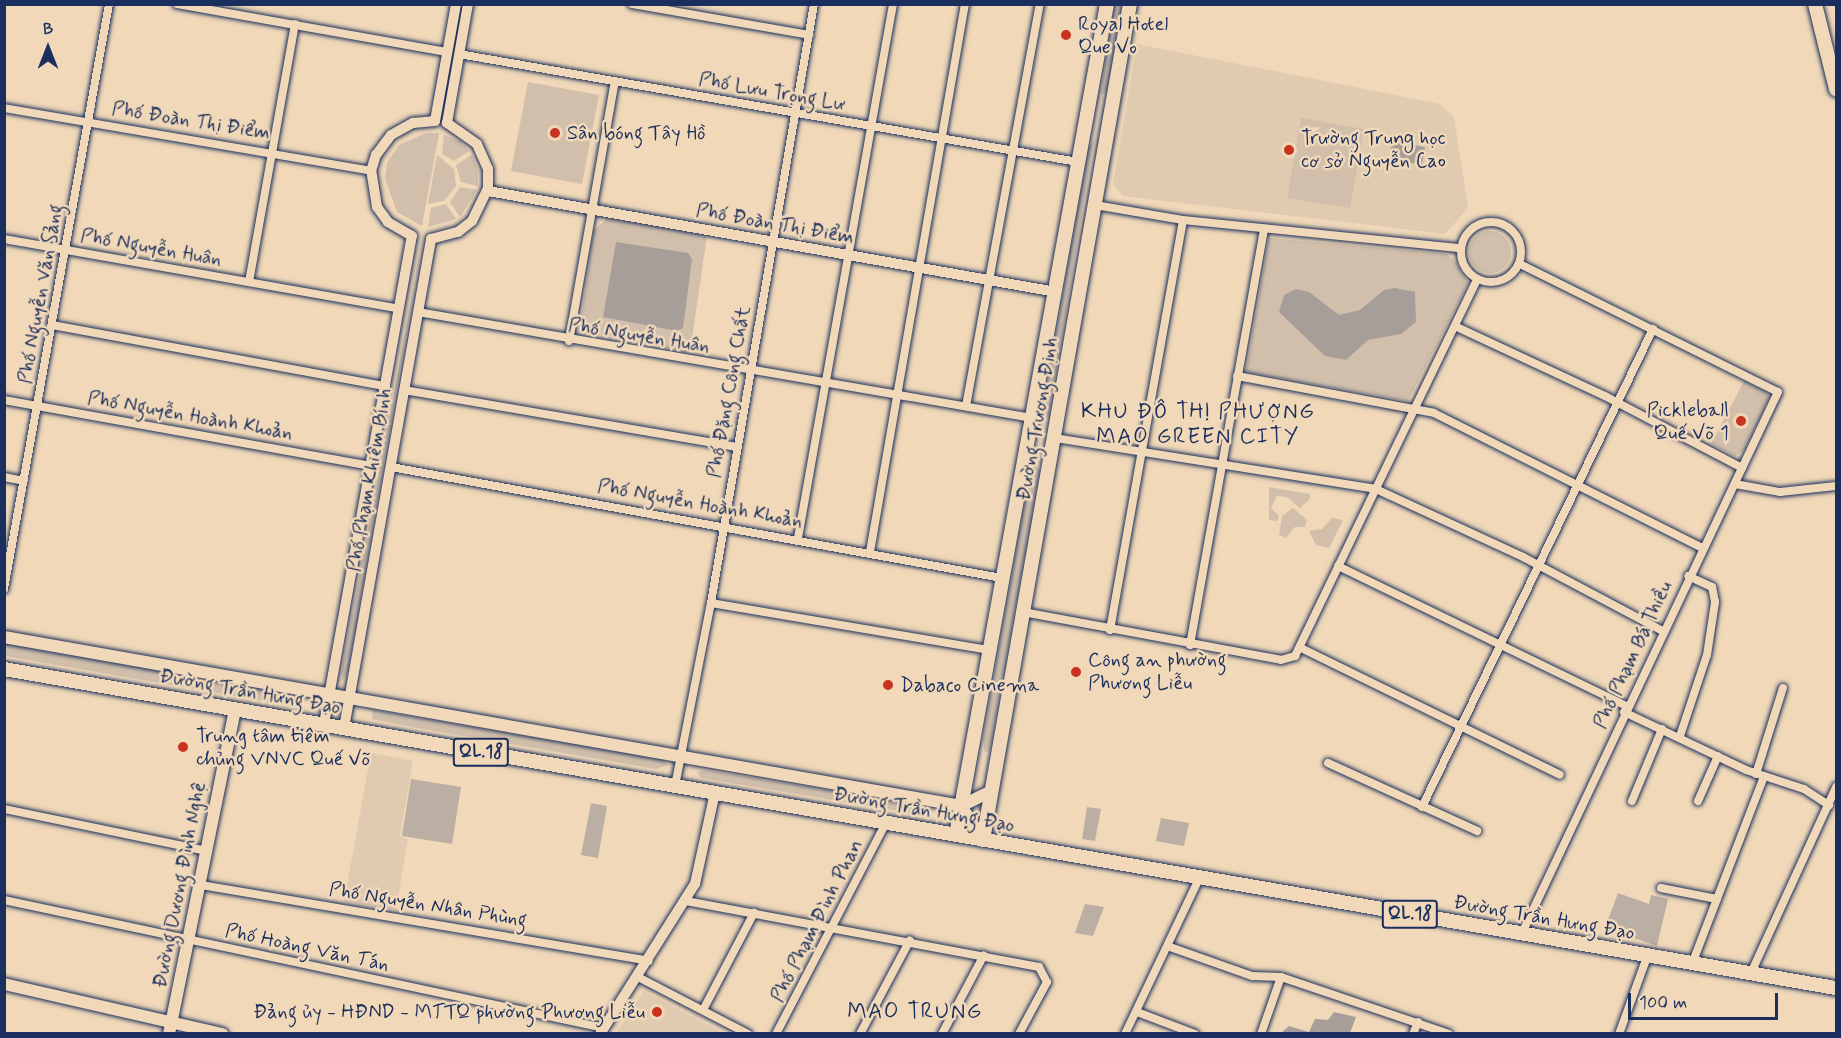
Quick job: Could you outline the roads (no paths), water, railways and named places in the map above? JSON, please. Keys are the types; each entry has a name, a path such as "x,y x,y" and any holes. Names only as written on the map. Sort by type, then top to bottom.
{"main road":[{"name":"Đường Trương Định","path":"983,840 1130,4"},
{"path":"1815,4 1833,57 1836,89"},
{"name":"Đường Trương Định","path":"956,835 988,650 1056,292 1104,5"},
{"path":"1086,111 1109,115"},
{"path":"1029,433 1055,438"},
{"name":"Đường Trần Hưng Đạo","path":"4,637 961,806"},
{"name":"Đường Trần Hưng Đạo","path":"4,669 1522,933 1647,957 1836,988"},
{"name":"Đường Dương Đình Nghệ","path":"170,1028 235,710"},
{"path":"983,840 961,806 990,792"},
{"path":"4,984 170,1028 222,1034"}],"street":[{"name":"Phố Nguyễn Văn Sảng","path":"4,589 109,4"},
{"path":"177,4 447,52"},
{"path":"371,171 376,155 391,135 413,123 435,121 456,4"},
{"path":"468,4 447,123 464,131 482,152 488,191"},
{"path":"632,4 809,35"},
{"name":"Phố Đặng Công Chất","path":"675,786 711,603 814,4"},
{"path":"798,538 850,256 893,4"},
{"path":"870,552 965,4"},
{"path":"966,406 1015,151 1040,4"},
{"path":"249,282 295,24"},
{"name":"Phố Lưu Trọng Lư","path":"459,54 1078,162"},
{"path":"569,341 615,81"},
{"name":"Phố Đoàn Thị Điểm","path":"4,108 371,171"},
{"name":"Phố Phạm Khiêm Bính","path":"324,724 412,236 388,222 377,207 371,171"},
{"name":"Phố Đoàn Thị Điểm","path":"488,191 1056,292"},
{"name":"Phố Phạm Khiêm Bính","path":"344,728 431,239 465,227 478,213 488,191"},
{"path":"1095,205 1183,220 1461,248"},
{"path":"1110,630 1183,220"},
{"path":"1499,223 1518,237 1520,264 1500,282 1477,279 1464,266 1461,248 1476,226 1499,223"},
{"path":"1190,645 1264,229"},
{"name":"Phố Nguyễn Huân","path":"4,239 399,309"},
{"path":"1422,807 1619,404 1653,329 1520,264"},
{"path":"1023,612 1190,645 1281,660 1295,656 1301,648 1338,566 1457,327 1477,279"},
{"name":"Phố Nguyễn Huân","path":"418,312 569,341 1032,418"},
{"path":"52,325 385,386"},
{"path":"1457,327 1619,404 1742,468"},
{"name":"Phố Phạm Bá Thiều","path":"1522,933 1701,548 1735,484 1778,392 1653,329"},
{"path":"1237,376 1416,408 1701,548"},
{"path":"404,390 737,447"},
{"name":"Phố Nguyễn Hoành Khoản","path":"4,400 370,466"},
{"path":"1055,438 1142,450 1221,467 1376,489 1539,565 1663,631"},
{"name":"Phố Nguyễn Hoành Khoản","path":"391,467 798,538 1002,578"},
{"path":"4,477 24,481"},
{"path":"1735,484 1779,492 1836,486"},
{"path":"1338,566 1502,646 1662,729 1760,775 1804,789 1829,805"},
{"path":"1680,736 1707,655 1715,602 1712,587 1688,576"},
{"path":"711,603 988,650"},
{"path":"1301,648 1560,775"},
{"path":"1692,964 1760,775 1783,688"},
{"path":"1632,801 1662,729"},
{"path":"1698,801 1718,756"},
{"path":"1328,764 1476,831"},
{"path":"1751,973 1836,787"},
{"path":"602,1031 686,901 697,876 716,792"},
{"path":"4,809 207,851"},
{"name":"Phố Phạm Đình Phan","path":"776,1034 834,927 886,823"},
{"path":"1125,1034 1170,946 1200,877"},
{"name":"Phố Nguyễn Nhân Phùng","path":"201,885 649,961"},
{"path":"1661,888 1717,899"},
{"name":"Phố Hoàng Văn Tán","path":"4,900 602,1031"},
{"path":"686,901 910,940 1039,967 1045,973 1047,982 1019,1034"},
{"path":"703,1010 754,913"},
{"path":"860,1034 910,940"},
{"path":"1170,946 1252,976 1281,977 1449,1034"},
{"path":"942,1034 984,956"},
{"path":"1619,1034 1647,957"},
{"path":"1261,1034 1281,977"},
{"path":"638,978 748,1034"},
{"path":"1137,1012 1195,1034"},
{"path":"1413,1034 1418,1022"}],"place":[{"name":"Royal Hotel Que Vo","path":"1066,35"},
{"name":"Sân bóng Tây Hồ","path":"555,133"},
{"name":"Trường Trung học cơ sở Nguyễn Cao","path":"1289,150"},
{"name":"Pickleball Quế Võ 1","path":"1741,421"},
{"name":"Công an phường Phương Liễu","path":"1076,672"},
{"name":"Dabaco Cinema","path":"888,685"},
{"name":"Trung tâm tiêm chủng VNVC Quế Võ","path":"183,747"},
{"name":"Đảng ủy - HĐND - MTTQ phường Phương Liễu","path":"657,1012"}],"district":[{"name":"KHU ĐÔ THỊ PHƯỢNG MAO GREEN CITY","path":"1198,425"},
{"name":"MAO TRUNG","path":"915,1013"}]}
